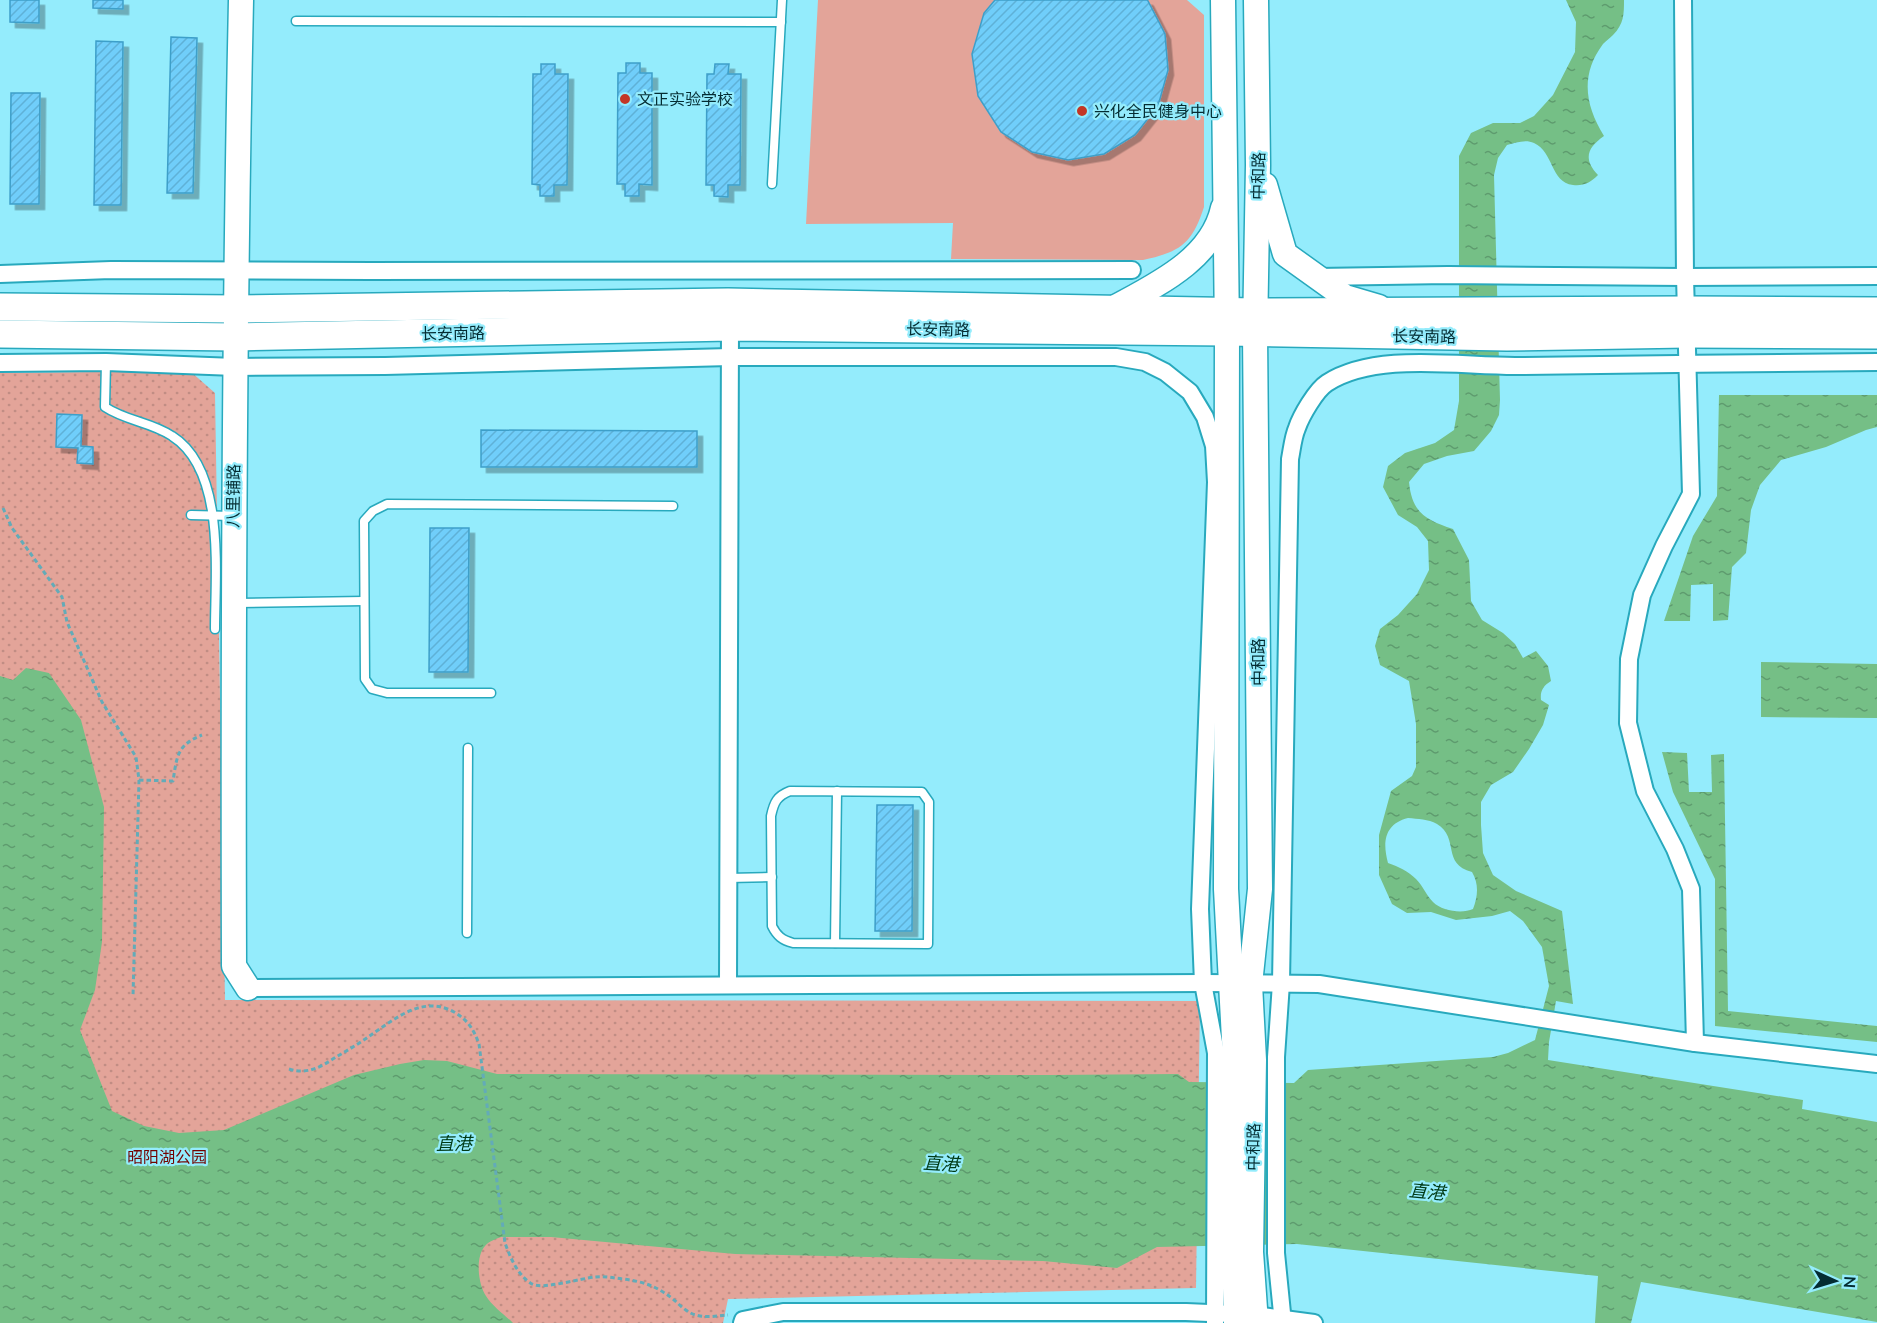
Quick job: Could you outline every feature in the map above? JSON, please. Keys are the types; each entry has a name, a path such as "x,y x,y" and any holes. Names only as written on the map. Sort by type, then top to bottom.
{"main road":[{"name":"八里铺路","path":"241,0 235,368 222,516 233,603 234,966 248,988"},
{"name":"中和路","path":"1223,0 1227,322 1226,889 1241,984 1245,1057 1234,1253 1235,1319"},
{"name":"中和路","path":"1241,984 1260,889 1255,323 1258,165 1256,0"},
{"path":"1258,165 1285,254 1345,297 1399,313"},
{"path":"1112,309 1176,272 1194,256 1208,240 1221,219 1226,191"},
{"name":"长安南路","path":"0,307 236,309 728,302 1112,309 1227,322"},
{"name":"长安南路","path":"0,334 235,337 730,327 1227,322 1507,324 1687,322 1877,311"},
{"name":"长安南路","path":"1255,323 1399,313 1453,324"},
{"name":"长安南路","path":"1687,322 1877,335"}],"street":[{"path":"1683,0 1685,277 1691,494 1664,546 1642,596 1629,659 1628,723 1645,791 1675,849 1691,889 1695,1043"},
{"path":"0,274 111,270 1132,270"},
{"path":"1316,277 1448,274 1685,277 1877,276"},
{"path":"728,985 730,327"},
{"path":"0,363 106,362 235,368 730,357 1116,357 1145,362 1165,372 1190,392 1205,417 1214,446 1216,482 1200,909 1203,983 1245,1057 1276,1253 1283,1321"},
{"path":"1245,1057 1281,983 1290,459 1296,428 1326,384 1359,369 1395,365 1877,362"},
{"path":"248,988 1319,984 1695,1043 1877,1064"},
{"path":"743,1321 783,1312 1186,1312 1235,1319 1314,1323"}],"lane":[{"path":"772,184 782,0"},
{"path":"296,21 781,22"},
{"path":"106,362 105,407 119,415 147,423 173,436 190,451 222,516 215,536 215,629"},
{"path":"491,693 387,693 372,689 364,679 364,521 373,511 387,504 673,506"},
{"path":"191,515 222,516"},
{"path":"233,603 364,601"},
{"path":"467,933 468,748"},
{"path":"790,791 837,791 922,792 929,802 928,944 793,943 783,941 776,934 772,926 771,816 774,804 780,795 790,791"},
{"path":"835,943 837,791"},
{"path":"728,878 772,877"}],"path":[{"path":"3,508 12,528 62,597 67,622 102,702 136,757 139,780 134,996"},
{"path":"139,780 173,781 181,747 189,740 202,735"},
{"path":"289,1069 297,1072 320,1067 404,1013 433,1006 447,1008 473,1028 479,1044 505,1243 511,1260 523,1276 533,1285 550,1286 597,1277 654,1285 693,1315 703,1317 729,1315 743,1321"}],"green space":[{"name":"兴化全民健身中心","path":"818,0 1187,0 1204,15 1204,207 1195,230 1183,244 1175,249 1166,254 1143,260 951,259 953,223 806,224"},
{"name":"昭阳湖公园","path":"190,371 215,393 225,1000 1200,1001 1196,1288 728,1299 723,1323 0,1323 0,373"}],"water":[{"name":"直港","path":"1566,0 1624,0 1621,23 1617,31 1603,44 1591,67 1588,79 1589,101 1604,136 1594,145 1589,154 1590,164 1598,175 1584,184 1566,183 1556,173 1540,147 1527,141 1507,145 1498,158 1494,175 1499,415 1491,431 1474,451 1447,456 1424,464 1409,482 1413,501 1422,514 1453,529 1469,560 1471,601 1482,620 1503,633 1515,644 1523,658 1536,651 1548,666 1551,681 1544,687 1541,694 1541,700 1549,705 1543,725 1513,772 1491,785 1481,802 1483,853 1493,875 1516,891 1562,911 1573,1004 1556,1001 1548,1060 1803,1100 1802,1109 1877,1122 1877,1322 1641,1282 1631,1323 1595,1323 1598,1276 1297,1244 1157,1247 1117,1268 1043,1261 735,1254 551,1237 501,1237 488,1243 482,1251 479,1263 480,1278 483,1291 489,1300 513,1323 0,1323 0,676 13,680 26,668 49,673 81,720 104,807 102,942 95,990 80,1030 112,1111 144,1126 179,1133 224,1130 354,1075 424,1060 447,1061 497,1074 1178,1074 1189,1082 1294,1083 1308,1070 1493,1057 1508,1053 1535,1040 1549,986 1542,947 1523,921 1510,911 1492,916 1456,920 1431,912 1407,913 1392,904 1379,875 1379,835 1391,791 1412,776 1416,767 1416,724 1409,681 1380,665 1375,646 1380,629 1398,615 1417,594 1429,570 1428,541 1417,527 1398,515 1383,487 1388,466 1405,453 1435,443 1454,430 1459,401 1459,156 1471,133 1493,123 1520,123 1534,116 1553,95 1575,52 1576,22","holes":["1408,818 1430,821 1444,830 1448,836 1453,857 1463,868 1472,872 1476,881 1477,890 1473,909 1452,911 1442,908 1431,899 1413,876 1388,863 1385,848 1387,834 1394,824"]},
{"path":"1719,395 1877,395 1877,427 1826,447 1781,460 1760,485 1751,510 1746,553 1732,567 1728,620 1713,621 1713,584 1691,585 1690,621 1664,621 1693,536 1717,496"},
{"path":"1761,662 1877,664 1877,718 1761,717"},
{"path":"1662,752 1687,753 1689,792 1712,792 1711,755 1724,754 1728,1011 1877,1026 1877,1042 1715,1026 1715,879 1673,792"}],"building":[{"path":"10,0 39,0 39,23 10,22"},
{"path":"93,0 123,0 123,9 93,8"},
{"path":"995,0 1147,0 1165,34 1168,70 1158,106 1135,135 1104,154 1068,160 1032,152 1001,132 978,96 972,54 984,13"},
{"path":"171,37 197,38 193,193 167,193"},
{"path":"96,41 123,42 121,205 94,205"},
{"path":"626,63 640,63 640,73 652,73 652,185 639,184 639,196 625,196 625,184 617,184 618,73 626,73"},
{"path":"541,64 555,64 555,74 568,74 567,185 554,185 554,196 540,196 540,185 532,184 533,74 541,74"},
{"path":"715,64 729,64 728,74 741,74 740,185 728,185 728,197 714,196 714,185 706,185 707,74 714,74"},
{"path":"11,93 40,93 39,204 10,204"},
{"path":"57,414 82,415 81,446 93,447 93,464 77,463 78,448 56,447"},
{"path":"481,430 697,431 697,467 481,467"},
{"path":"430,528 469,528 468,672 429,672"},
{"path":"877,805 913,805 912,931 875,931"}],"place":[{"name":"文正实验学校","path":"625,99"},
{"name":"兴化全民健身中心","path":"1082,111"}]}
